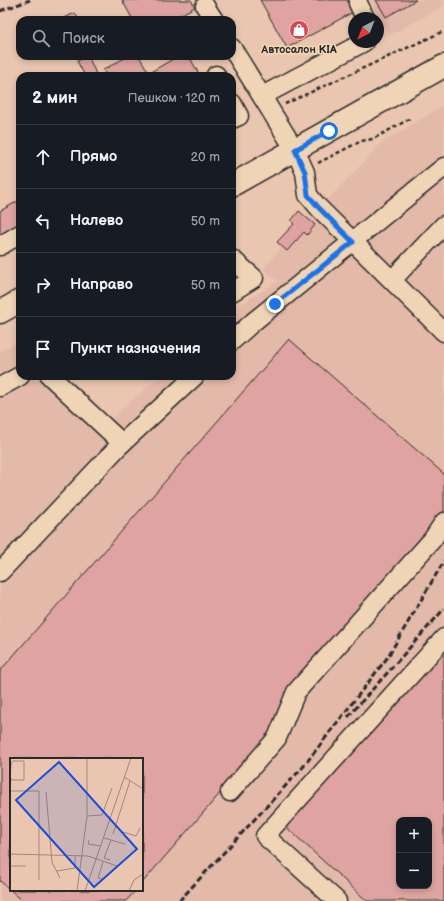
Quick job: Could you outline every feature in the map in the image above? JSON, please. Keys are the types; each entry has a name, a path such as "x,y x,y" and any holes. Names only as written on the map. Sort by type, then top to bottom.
{"main road":[{"path":"236,183 444,66"},
{"path":"0,312 16,303"}],"lane":[{"path":"267,103 354,48"},
{"path":"236,54 295,150 305,172 308,195 319,208 444,332"},
{"path":"236,337 444,167"},
{"path":"392,280 444,226"},
{"path":"0,246 16,236"},
{"path":"236,262 254,278 236,289"},
{"path":"0,387 16,378"},
{"path":"54,380 122,444"},
{"path":"0,572 122,444 190,380"},
{"path":"230,792 278,738 296,692 432,540 444,522"},
{"path":"337,901 266,836 444,638"}],"path":[{"path":"267,103 444,31"}],"shaded area":[{"path":"370,0 444,0 444,6 390,35 384,24 384,12 377,12"},
{"path":"444,105 444,901 0,901 0,351 14,344 16,345 16,380 63,380 108,422 155,380 236,380 236,307 278,281 263,269 282,247 277,242 293,224 291,221 299,211 309,219 383,142"}],"building":[{"path":"122,0 191,0 195,7 178,16 131,16"},
{"name":"Автосалон KIA","path":"260,0 349,0 355,11 348,12 348,15 287,48"},
{"path":"376,0 416,0 386,17"},
{"path":"75,13 77,16 68,16"},
{"path":"90,60 95,72 83,72 77,61"},
{"path":"121,60 141,60 148,72 104,72 103,70"},
{"path":"171,60 191,60 198,72 151,72"},
{"path":"16,202 16,233 0,242 0,211"},
{"path":"299,211 315,225 307,235 304,232 287,251 277,242 294,224 291,221"},
{"path":"289,339 444,474 444,536 143,882 143,758 10,758 10,890 0,881 0,671"},
{"path":"444,647 444,901 367,901 284,825"},
{"path":"12,891 135,891 126,901 23,901"}],"railway":[{"path":"0,11 30,0"},
{"path":"179,901 303,767 387,658 444,561"},
{"path":"348,717 444,609"}],"place":[{"name":"Автосалон KIA","path":"299,30"}],"route":[{"path":"275,304 353,242 308,195 305,172 295,150 329,131"}]}
